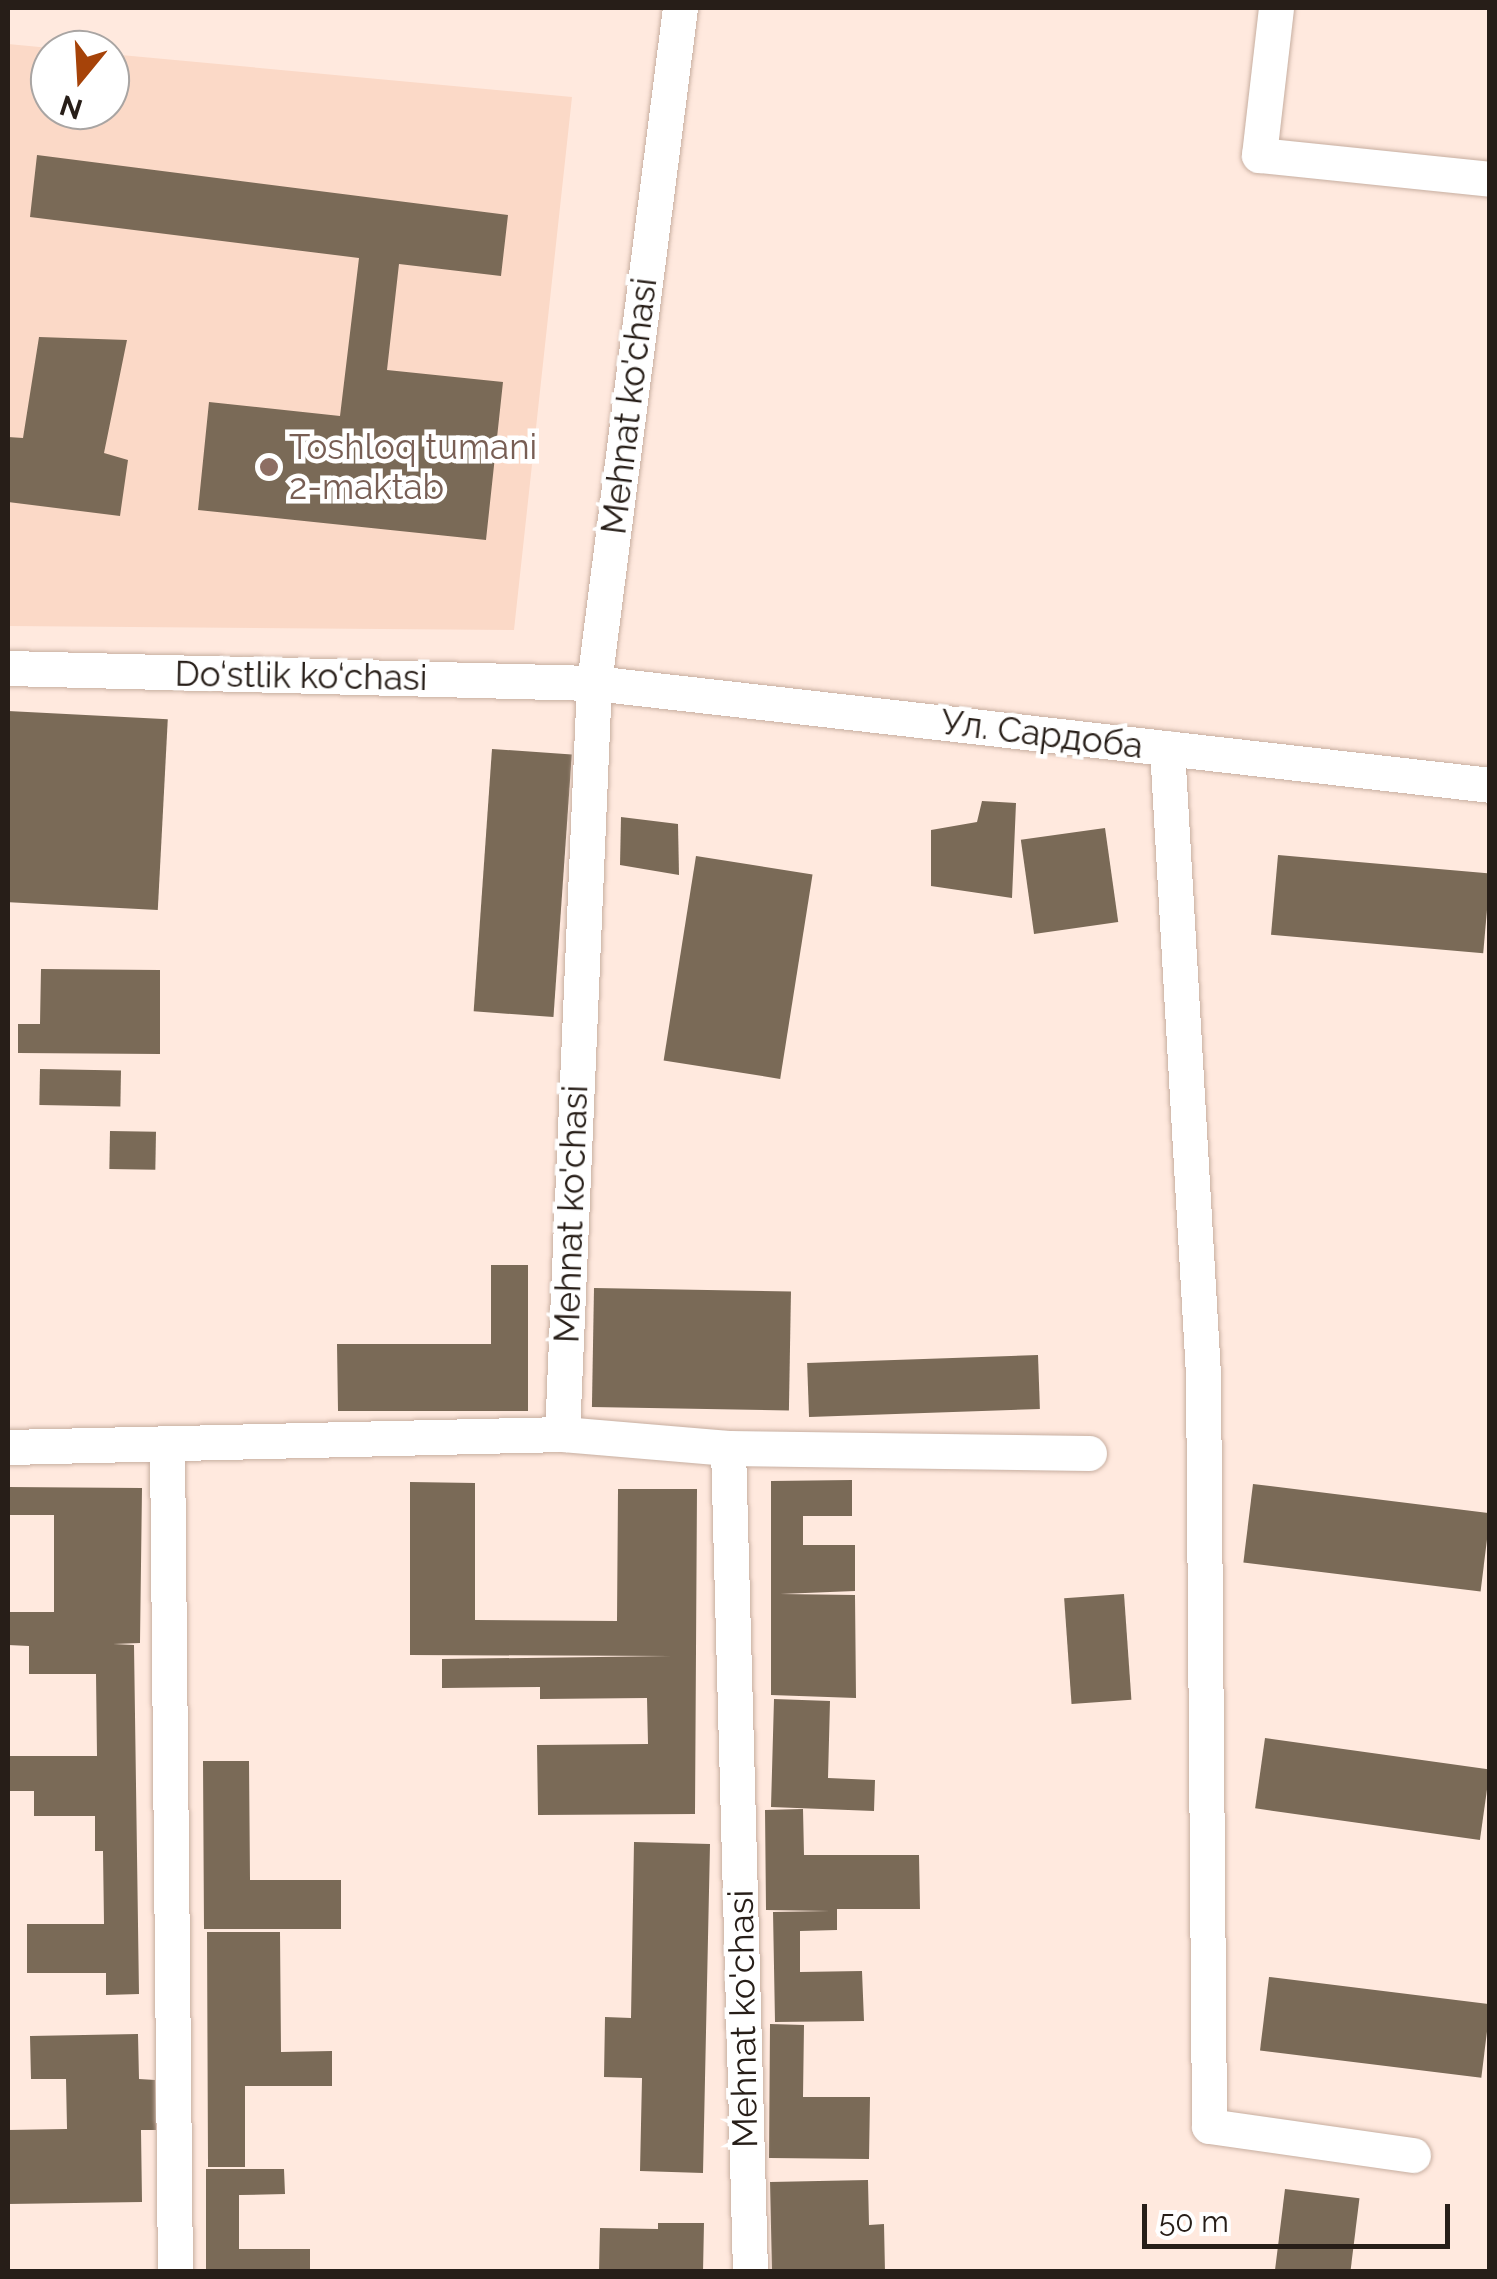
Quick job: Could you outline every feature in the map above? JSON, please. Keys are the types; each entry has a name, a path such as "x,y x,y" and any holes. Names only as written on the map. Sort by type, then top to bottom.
{"street":[{"name":"Mehnat ko'chasi","path":"562,1434 594,683 680,8"},
{"path":"1276,8 1259,154 1490,180"},
{"name":"Do‘stlik ko‘chasi","path":"8,668 594,683"},
{"name":"Ул. Сардоба","path":"594,683 1490,785"},
{"path":"1168,748 1202,1375 1209,2126 1412,2154"},
{"path":"8,1446 562,1434 728,1448 1089,1453"},
{"path":"167,1444 175,2272"},
{"name":"Mehnat ko'chasi","path":"728,1448 750,2272"}],"shaded area":[{"name":"Toshloq tumani 2-maktab","path":"8,44 30,46 30,130 130,130 130,56 572,97 514,630 8,626"}],"building":[{"path":"37,155 508,215 501,276 399,264 387,370 503,382 486,540 198,510 209,402 340,416 359,258 30,217"},
{"path":"39,337 127,340 104,453 128,460 120,516 8,502 8,437 23,438"},
{"path":"8,711 168,719 158,910 8,902"},
{"path":"492,749 572,755 553,1017 474,1011"},
{"path":"982,801 1016,803 1012,898 931,886 931,830 977,822"},
{"path":"621,817 678,824 679,875 620,865"},
{"path":"1105,828 1118,922 1034,934 1021,840"},
{"path":"1278,855 1490,874 1483,953 1271,935"},
{"path":"696,856 813,874 780,1079 664,1060"},
{"path":"41,969 160,970 160,1054 18,1053 18,1024 40,1024"},
{"path":"40,1069 121,1070 120,1106 39,1105"},
{"path":"110,1131 156,1132 155,1170 109,1169"},
{"path":"491,1265 528,1265 528,1411 338,1411 337,1344 491,1344"},
{"path":"594,1288 791,1291 789,1410 592,1407"},
{"path":"1038,1355 1040,1409 809,1417 807,1363"},
{"path":"852,1480 852,1516 803,1516 803,1545 855,1545 855,1591 780,1594 855,1595 856,1698 771,1695 771,1481"},
{"path":"410,1482 475,1483 475,1620 617,1621 618,1489 697,1489 695,1814 538,1815 537,1745 648,1744 647,1698 540,1699 540,1687 442,1688 442,1659 672,1656 410,1655"},
{"path":"1253,1484 1490,1513 1481,1592 1243,1562"},
{"path":"8,1487 142,1488 140,1643 113,1644 134,1645 139,1994 106,1995 106,1973 27,1973 27,1924 104,1924 103,1851 95,1851 95,1816 34,1816 34,1791 9,1791 9,1756 97,1756 96,1674 29,1674 29,1646 8,1645 8,1612 54,1612 54,1515 8,1515"},
{"path":"1124,1594 1131,1700 1072,1704 1064,1598"},
{"path":"774,1699 830,1701 828,1778 875,1780 874,1811 771,1807"},
{"path":"1265,1738 1490,1770 1480,1840 1255,1808"},
{"path":"203,1761 249,1761 250,1880 341,1880 341,1929 204,1929"},
{"path":"803,1809 804,1855 919,1855 920,1909 837,1909 837,1930 800,1931 800,1972 862,1971 864,2021 775,2022 773,1912 830,1911 766,1910 765,1810"},
{"path":"634,1842 710,1844 703,2173 640,2171 642,2078 604,2077 605,2017 631,2018"},
{"path":"207,1932 280,1932 281,2052 332,2051 332,2086 245,2086 245,2167 208,2167"},
{"path":"1269,1977 1490,2004 1481,2078 1260,2050"},
{"path":"770,2024 804,2025 803,2097 870,2097 869,2159 769,2158"},
{"path":"138,2034 139,2079 155,2080 156,2130 141,2130 142,2202 8,2204 8,2130 67,2129 66,2079 31,2079 30,2036"},
{"path":"206,2169 284,2169 285,2194 239,2195 239,2249 310,2249 310,2272 206,2272"},
{"path":"868,2180 869,2225 884,2224 885,2272 772,2272 770,2182"},
{"path":"1285,2189 1359,2198 1350,2272 1275,2272"},
{"path":"658,2223 704,2223 703,2272 599,2272 600,2228 658,2229"}],"place":[{"name":"Toshloq tumani 2-maktab","path":"269,467"}]}
